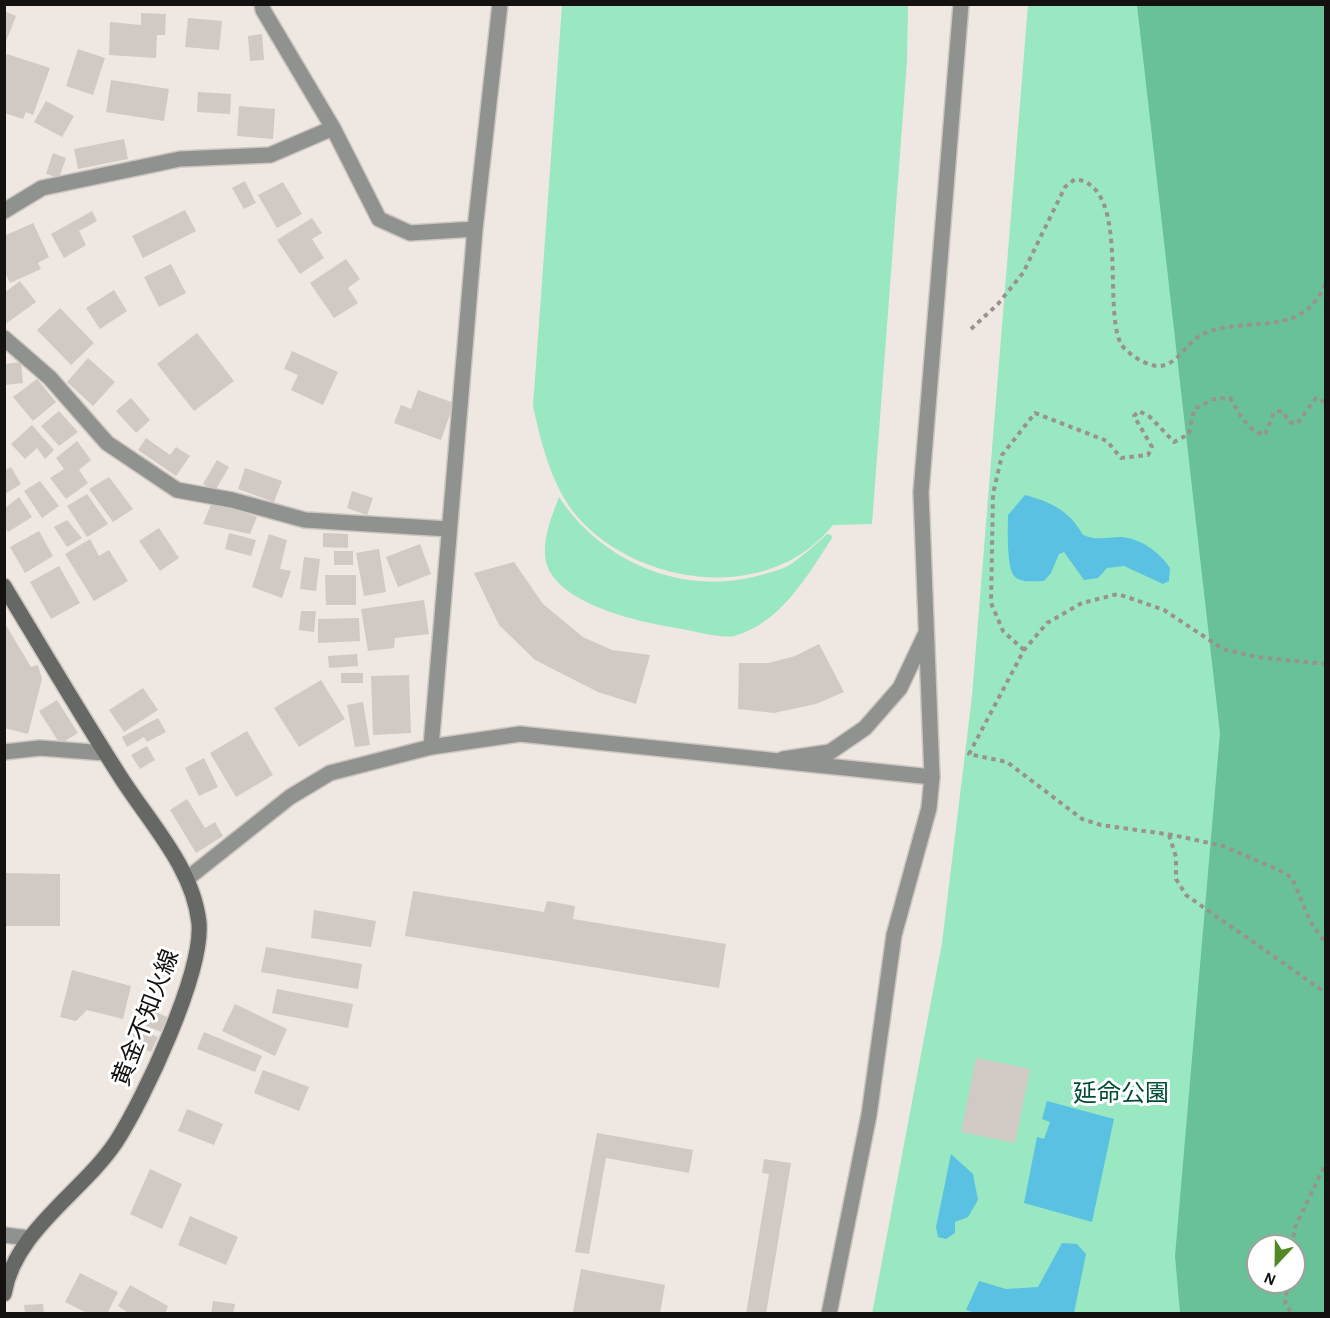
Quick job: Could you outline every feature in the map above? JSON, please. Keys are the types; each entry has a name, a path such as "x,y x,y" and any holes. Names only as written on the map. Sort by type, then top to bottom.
{"main road":[{"name":"黄金不知火線","path":"4,586 105,753 188,878 199,924 196,957 155,1068 115,1143 88,1177 29,1238 13,1268 4,1294"}],"street":[{"path":"262,4 263,10 333,128 379,219 410,233 475,229"},
{"path":"431,747 475,229 500,4"},
{"path":"829,1314 869,1114 894,935 929,808 932,777 921,492 961,4"},
{"path":"4,211 42,188 180,159 270,155 333,128"},
{"path":"4,338 50,378 108,443 177,490 231,500 305,520 448,529"},
{"path":"771,760 830,752 865,728 900,688 926,632"},
{"path":"188,878 290,797 330,773 431,747 520,734 932,777"},
{"path":"4,753 40,748 105,753"},
{"path":"4,1235 29,1238"}],"path":[{"path":"971,329 998,304 1023,273 1065,187 1075,179 1087,180 1100,194 1110,233 1119,336 1122,345 1137,358 1157,366 1170,364 1200,336 1217,329 1284,322 1304,313 1321,294 1326,283"},
{"path":"1024,650 1003,631 991,603 993,494 1002,455 1035,413 1107,441 1121,458 1148,455 1152,447 1134,416 1139,411 1150,417 1174,442 1189,435 1194,409 1214,399 1230,398 1254,432 1266,435 1274,412 1282,411 1290,422 1297,424 1316,399 1326,403"},
{"path":"1326,664 1257,657 1223,649 1164,610 1118,594 1082,603 1047,623 1024,650 969,754 1007,762 1082,819 1101,825 1223,846 1283,872 1292,878 1310,921 1326,944"},
{"path":"1169,835 1176,857 1176,879 1186,895 1326,993"},
{"path":"1293,1234 1294,1227 1326,1163"},
{"path":"1286,1294 1285,1304 1292,1314"}],"green space":[{"path":"562,5 908,5 907,61 872,524 833,525 807,550 777,566 744,575 709,577 674,572 640,562 610,545 583,523 564,497 550,468 533,406"},
{"name":"延命公園","path":"1028,5 1325,5 1325,1313 872,1314 942,943 972,696"},
{"path":"1137,5 1325,5 1325,1313 1180,1313 1175,1256 1220,733"},
{"path":"559,497 597,540 621,556 673,577 701,581 729,581 757,576 788,566 827,534 832,538 803,582 765,621 734,636 712,635 616,614 576,596 560,584 549,570 545,554 547,532"}],"water":[{"path":"1025,495 1059,509 1072,520 1083,535 1097,538 1128,538 1149,547 1170,568 1169,581 1163,584 1124,566 1107,568 1098,578 1084,580 1064,552 1059,554 1051,573 1044,581 1018,579 1012,573 1010,566 1008,515"},
{"path":"1047,1101 1114,1119 1092,1222 1024,1203 1037,1137 1044,1139 1050,1122 1042,1119"},
{"path":"951,1154 973,1174 978,1200 968,1217 955,1222 955,1233 946,1239 938,1237 936,1227"},
{"path":"1062,1243 1077,1244 1086,1254 1074,1313 978,1314 966,1310 979,1281 1006,1289 1038,1287"}],"building":[{"path":"4,11 16,16 5,44 4,44"},
{"path":"141,13 166,14 165,35 157,35 156,58 109,55 110,22 141,25"},
{"path":"188,18 222,21 219,50 185,47"},
{"path":"262,34 264,60 250,61 248,36"},
{"path":"78,49 105,58 93,95 66,86"},
{"path":"7,54 50,68 33,115 26,112 23,119 4,113 4,61"},
{"path":"111,80 169,89 164,121 106,112"},
{"path":"198,92 231,94 230,114 197,112"},
{"path":"46,101 74,116 62,137 34,122"},
{"path":"239,106 275,109 273,139 237,136"},
{"path":"124,139 128,159 78,169 74,149"},
{"path":"53,153 66,158 59,178 46,174"},
{"path":"245,181 256,203 244,209 232,188"},
{"path":"283,182 302,214 277,228 258,195"},
{"path":"185,210 196,231 143,258 132,236"},
{"path":"92,211 97,221 79,231 86,245 64,258 51,234"},
{"path":"312,218 322,233 312,239 324,258 300,274 277,240"},
{"path":"33,223 49,257 38,263 41,269 10,283 4,270 4,236"},
{"path":"346,259 360,279 348,288 358,303 334,318 310,283"},
{"path":"171,264 186,293 159,307 144,277"},
{"path":"20,281 36,302 4,325 4,293"},
{"path":"114,290 127,311 100,329 86,308"},
{"path":"60,308 94,343 71,365 37,330"},
{"path":"197,333 234,381 194,411 157,364"},
{"path":"292,351 338,372 323,405 291,390 298,375 284,369"},
{"path":"88,358 115,382 93,406 67,382"},
{"path":"21,362 23,383 5,385 5,364"},
{"path":"37,379 56,402 33,421 13,397"},
{"path":"418,390 454,403 441,440 394,423 401,405 411,409"},
{"path":"131,398 150,420 136,433 116,411"},
{"path":"59,411 78,432 59,446 41,426"},
{"path":"32,425 54,450 45,459 37,448 25,459 11,444"},
{"path":"146,438 170,455 176,447 190,456 176,476 138,450"},
{"path":"77,441 91,460 79,470 88,483 66,499 50,478 64,469 56,458"},
{"path":"217,460 229,467 215,491 203,484"},
{"path":"11,467 21,484 5,494 5,470"},
{"path":"245,468 282,481 274,502 238,489"},
{"path":"109,477 133,509 113,522 89,489"},
{"path":"40,481 59,506 42,518 24,491"},
{"path":"352,491 373,498 367,515 347,508"},
{"path":"87,494 108,524 87,537 67,506"},
{"path":"19,497 32,517 8,532 4,526 4,509"},
{"path":"212,502 257,517 250,534 203,524"},
{"path":"67,520 82,538 67,547 54,527"},
{"path":"159,528 179,558 160,571 139,541"},
{"path":"39,531 53,556 25,573 10,547"},
{"path":"229,533 256,540 251,556 225,549"},
{"path":"323,533 348,534 348,548 323,547"},
{"path":"269,534 287,540 280,569 291,571 282,598 252,587"},
{"path":"90,539 99,556 109,550 128,581 94,601 65,554"},
{"path":"420,544 431,574 398,587 386,557"},
{"path":"379,549 386,592 364,596 356,553"},
{"path":"334,551 353,551 353,565 334,565"},
{"path":"304,557 320,559 316,591 300,589"},
{"path":"514,562 543,604 583,637 612,650 650,655 636,704 598,692 535,660 499,625 474,573"},
{"path":"59,566 80,603 51,619 30,582"},
{"path":"325,575 356,575 356,605 326,605"},
{"path":"424,600 429,634 395,638 394,648 368,651 361,609"},
{"path":"301,611 316,611 314,632 299,630"},
{"path":"359,618 360,641 318,643 318,619"},
{"path":"4,622 31,667 38,665 42,679 28,734 4,728"},
{"path":"819,644 844,692 816,704 774,713 738,709 739,663 769,663 795,656"},
{"path":"357,654 358,666 329,668 328,656"},
{"path":"341,673 363,673 363,683 341,683"},
{"path":"409,675 411,733 373,735 371,676"},
{"path":"321,680 345,719 299,747 274,708"},
{"path":"143,688 158,710 124,732 109,710"},
{"path":"57,700 78,733 60,744 39,711"},
{"path":"363,702 370,745 355,747 347,705"},
{"path":"158,718 166,732 147,742 144,737 127,747 122,737"},
{"path":"247,731 273,775 236,797 210,753"},
{"path":"147,746 155,760 140,769 131,755"},
{"path":"204,758 218,787 199,796 185,768"},
{"path":"187,799 205,828 215,822 223,836 196,853 170,810"},
{"path":"4,873 60,874 60,926 4,926"},
{"path":"413,891 544,912 547,901 575,906 573,919 726,944 719,988 405,936"},
{"path":"314,910 376,921 371,947 311,938"},
{"path":"266,947 362,964 358,989 261,972"},
{"path":"72,970 131,986 123,1019 87,1010 76,1021 60,1017"},
{"path":"277,989 353,1004 348,1028 272,1013"},
{"path":"235,1004 287,1029 275,1056 222,1031"},
{"path":"142,1007 170,1018 164,1033 136,1022"},
{"path":"135,1028 158,1037 151,1052 131,1043"},
{"path":"204,1032 262,1056 255,1072 197,1049"},
{"path":"976,1058 1030,1069 1015,1143 961,1132"},
{"path":"263,1070 309,1087 299,1111 254,1093"},
{"path":"187,1109 223,1124 214,1145 178,1131"},
{"path":"597,1133 693,1150 689,1173 606,1158 589,1254 575,1252"},
{"path":"764,1159 791,1163 766,1314 746,1314 769,1174 762,1173"},
{"path":"150,1169 182,1184 162,1229 130,1214"},
{"path":"190,1216 238,1237 226,1265 178,1245"},
{"path":"581,1269 665,1285 660,1314 573,1312"},
{"path":"80,1273 118,1292 107,1314 89,1314 65,1302"},
{"path":"130,1285 168,1306 165,1314 130,1314 118,1306"},
{"path":"213,1301 235,1304 233,1314 211,1314"},
{"path":"43,1304 44,1314 25,1314 24,1305"}]}
